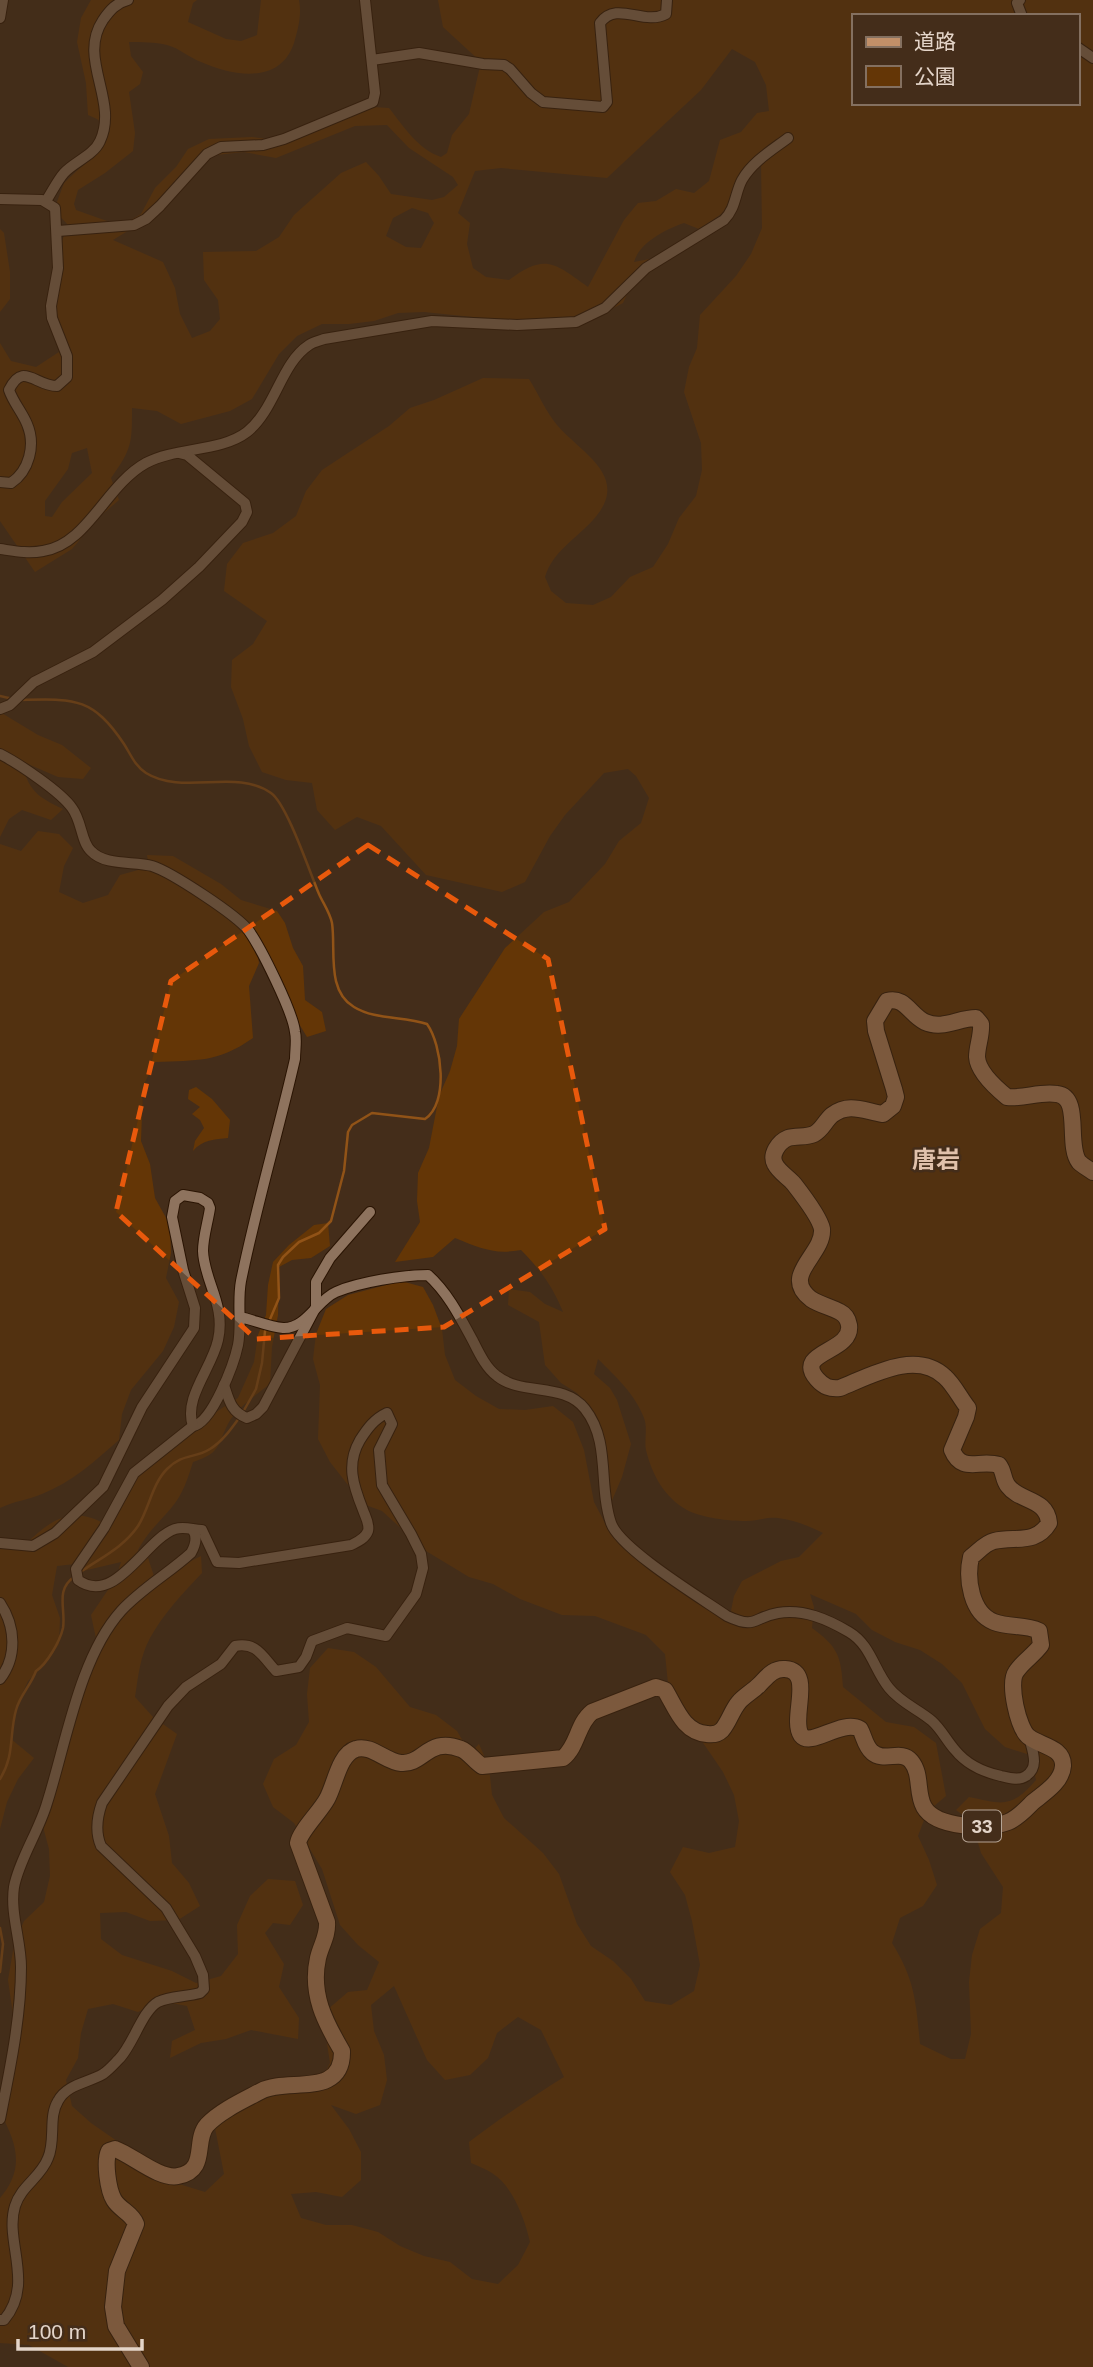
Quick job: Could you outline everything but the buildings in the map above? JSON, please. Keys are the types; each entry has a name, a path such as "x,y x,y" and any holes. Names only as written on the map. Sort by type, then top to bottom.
{"main road":[{"path":"1029,1737 1022,1728 1013,1690 1013,1678 1041,1645 1039,1631 994,1622 983,1614 968,1580 968,1568 971,1558 992,1541 1037,1536 1049,1523 1049,1515 1035,1501 1013,1491 1007,1485 999,1465 990,1462 968,1465 956,1458 952,1450 968,1409 944,1376 931,1368 897,1364 840,1388 823,1385 813,1374 812,1365 816,1358 846,1339 850,1331 848,1319 842,1312 811,1299 802,1289 799,1281 801,1273 821,1240 822,1227 794,1184 775,1164 774,1154 778,1146 787,1139 811,1136 832,1115 846,1108 858,1107 883,1114 894,1106 896,1097 875,1021 887,1000 893,999 900,1000 921,1020 931,1024 944,1025 976,1018 982,1030 977,1056 979,1066 1007,1097 1059,1094 1067,1098 1074,1152 1080,1163 1093,1172"},
{"name":"33","path":"141,2367 116,2326 113,2307 117,2271 136,2224 134,2217 112,2198 105,2165 106,2157 109,2151 115,2149 162,2174 181,2176 193,2168 199,2159 203,2132 208,2124 222,2114 265,2089 325,2081 339,2068 342,2051 325,2022 317,1988 318,1958 328,1931 327,1922 298,1843 299,1836 313,1821 327,1799 349,1752 358,1748 369,1749 403,1763 412,1761 432,1747 442,1745 464,1750 482,1766 563,1758 569,1753 586,1717 592,1712 656,1687 665,1690 680,1718 690,1729 713,1735 721,1730 740,1701 774,1670 783,1669 791,1670 798,1676 801,1686 797,1716 800,1734 813,1739 846,1725 860,1729 871,1752 878,1756 903,1756 910,1760 916,1769 924,1808 930,1814 965,1826 994,1825 1010,1821 1055,1784 1063,1763 1059,1754 1029,1737"}],"street":[{"path":"0,18 3,0"},
{"path":"46,201 62,175 100,142 104,128 104,103 94,62 93,42 111,8 128,0"},
{"path":"58,231 134,225 160,206 207,154 221,147 263,145 284,139 373,102 375,93 365,0"},
{"path":"372,60 419,53 504,65 543,102 603,107 607,102 600,23 606,15 620,10 646,18 658,18 666,14 667,0"},
{"path":"0,549 45,551 60,546 77,535 117,484 134,470 161,456 223,442 248,431 263,416 295,359 309,344 324,339 432,321 517,325 576,322 592,315 605,308 646,268 732,212 742,180 753,165 788,138"},
{"path":"0,199 46,201 55,208 58,268 51,306 52,318 67,356 67,377 57,386 19,376 9,390 30,434 30,457 19,477 11,483 0,482"},
{"path":"0,709 10,705 34,682 93,652 162,600 199,567 242,522 247,512 244,503 187,455 175,453"},
{"path":"0,754 28,772 72,807 82,827 85,844 92,853 107,859 151,866 235,917 248,930 287,1007 295,1031 295,1059 241,1282 243,1318 238,1345 224,1385 200,1425 193,1426 134,1473 104,1528 76,1569 78,1580 84,1585 101,1586 112,1581 167,1534 186,1527 202,1530 216,1562 239,1563 328,1550 351,1545 363,1539 368,1530 367,1520 352,1477 351,1460 366,1430 387,1413 392,1424 379,1450 382,1485 421,1554 423,1568 416,1594 386,1636 346,1628 312,1641 299,1667 276,1671 254,1647 246,1644 234,1646 221,1664 186,1688 168,1706 102,1802 97,1817 97,1838 159,1901 178,1925 203,1975 204,1989 200,1993 167,1998 156,2003 119,2059 103,2074 67,2091 58,2101 49,2157 42,2170 22,2191 14,2207 18,2281 10,2313 4,2320 0,2320"},
{"path":"0,1544 33,1546 55,1532 103,1487 142,1407 194,1328 195,1308 183,1270 172,1217 175,1201 183,1195 200,1198 208,1203 210,1208 203,1252 220,1316 219,1339 214,1355 191,1407 193,1426"},
{"path":"224,1385 233,1410 247,1418 256,1414 263,1406 316,1307 316,1282 330,1258 370,1212"},
{"path":"243,1318 283,1328 301,1322 334,1292 402,1276 428,1275 441,1287 484,1362 496,1376 510,1384 571,1397 586,1410 596,1429 602,1454 611,1524 636,1552 727,1616 740,1622 756,1622 776,1613 807,1614 825,1619 852,1634 864,1644 897,1698 932,1721 956,1752 983,1772 1023,1779 1032,1772 1035,1759 1029,1737"},
{"path":"0,2119 20,2005 21,1964 14,1888 19,1870 48,1802 85,1676 102,1638 122,1609 191,1553 195,1546 196,1534 193,1530"},
{"path":"0,1603 12,1630 12,1656 0,1679"}],"highlighted area":[{"path":"368,845 548,959 605,1229 444,1327 256,1339 116,1212 171,981"}],"green space":[{"path":"91,0 197,0 193,3 188,22 226,39 241,41 257,35 261,0 299,0 300,17 294,43 278,66 267,71 254,74 227,71 167,45 129,42 131,56 143,72 140,84 129,92 135,133 133,151 78,190 74,204 76,210 121,226 141,214 155,188 176,167 188,149 209,139 252,137 281,141 372,107 389,108 425,149 441,157 447,153 452,135 469,114 481,62 443,27 438,0 1093,0 1093,2367 68,2367 29,2345 0,2343 0,2198 16,2167 14,2146 1,2114 17,2042 8,1980 14,1945 24,1921 44,1902 50,1876 49,1849 42,1823 97,1643 91,1615 116,1578 121,1562 83,1571 75,1564 57,1566 52,1595 60,1618 59,1644 46,1663 28,1681 15,1709 11,1739 34,1758 18,1779 7,1802 0,1829 0,1546 25,1545 53,1522 73,1516 83,1516 107,1525 142,1462 161,1457 208,1417 238,1398 254,1362 258,1335 266,1315 273,1262 289,1245 314,1225 328,1223 330,1246 311,1258 292,1260 279,1267 278,1315 272,1347 270,1384 233,1417 214,1451 193,1462 179,1497 138,1550 148,1558 155,1579 201,1556 202,1573 167,1612 147,1645 135,1697 153,1717 177,1734 155,1794 169,1836 172,1863 189,1883 200,1906 178,1920 150,1921 126,1912 100,1913 101,1939 122,1955 172,1971 196,1983 221,1976 238,1954 237,1925 250,1896 268,1879 295,1881 303,1905 290,1925 273,1923 265,1933 284,1964 279,1987 299,2018 298,2039 251,2030 226,2039 201,2043 170,2058 172,2041 195,2030 187,2006 161,2001 138,2012 113,2004 88,2009 78,2058 66,2080 72,2106 91,2123 179,2184 205,2192 224,2174 214,2123 236,2107 286,2092 318,2086 330,2063 326,2037 327,2010 348,1992 367,1990 379,1962 358,1945 340,1925 322,1869 294,1823 273,1807 263,1784 274,1759 296,1745 309,1722 307,1694 310,1668 328,1648 354,1652 376,1667 410,1707 436,1715 457,1731 470,1753 479,1744 489,1767 492,1795 504,1818 543,1853 559,1874 577,1924 591,1946 613,1961 631,1979 645,2001 671,2005 694,1991 700,1965 692,1921 685,1895 670,1872 683,1847 709,1853 735,1847 739,1821 734,1795 723,1772 669,1693 665,1654 646,1635 595,1616 562,1615 520,1599 493,1584 469,1577 426,1551 382,1511 363,1504 330,1462 318,1439 320,1385 313,1359 316,1334 326,1309 348,1295 401,1281 423,1287 442,1329 445,1355 455,1380 499,1409 525,1410 553,1406 573,1422 584,1450 594,1502 607,1527 623,1547 665,1568 707,1602 730,1616 734,1596 742,1581 781,1561 799,1557 823,1533 784,1519 724,1520 700,1515 679,1505 660,1485 652,1468 646,1450 645,1422 636,1401 598,1359 594,1374 610,1388 617,1400 631,1444 622,1477 610,1505 603,1443 596,1416 577,1393 561,1383 545,1365 539,1322 508,1305 509,1289 530,1292 545,1304 563,1312 550,1286 534,1264 521,1250 495,1251 455,1238 433,1257 395,1262 420,1222 417,1201 418,1173 429,1148 439,1096 457,1046 459,1019 505,948 544,912 569,902 605,864 619,841 641,823 649,798 636,776 628,769 604,773 565,815 550,836 525,882 502,892 426,875 381,826 357,817 335,830 317,810 312,783 286,780 262,772 249,746 243,719 231,687 232,660 253,644 267,621 224,591 227,564 243,543 273,533 296,516 306,491 322,470 389,426 410,408 483,378 529,379 553,420 590,456 605,479 607,491 604,505 593,520 559,553 549,568 545,577 551,591 566,603 593,605 611,597 630,577 653,567 668,544 679,518 696,496 702,470 701,443 684,392 689,367 697,348 700,315 736,276 751,254 762,228 761,164 748,171 747,181 738,199 716,218 699,229 684,223 647,243 634,262 660,257 636,274 623,303 600,315 574,322 502,320 424,312 398,313 374,321 349,324 322,324 297,336 279,354 252,399 230,411 181,424 157,411 132,408 129,445 111,478 119,500 98,518 72,549 35,572 0,521 0,343 11,361 36,367 59,352 48,296 54,264 68,225 54,210 64,183 99,150 110,131 88,115 86,83 77,42 81,18","holes":["732,49 755,62 766,85 769,111 757,113 741,132 720,140 709,181 694,193 676,189 656,201 638,203 624,220 588,287 550,264 532,266 509,280 486,277 473,268 467,244 470,223 458,213 475,171 501,168 607,178 701,90","387,125 409,148 453,177 458,185 444,197 432,200 391,194 366,162 341,173 294,215 279,237 256,251 203,252 204,280 218,300 220,319 210,331 192,338 180,314 175,288 163,262 113,240 144,221 194,163 216,155 244,152 276,158 355,126","412,208 428,213 434,223 421,248 406,247 386,236 393,218","87,448 92,473 62,502 52,517 45,516 45,501 68,469 72,453","810,1594 856,1614 872,1630 895,1642 920,1650 942,1664 962,1683 985,1729 1005,1747 1030,1755 1036,1780 1020,1796 1006,1802 969,1797 956,1810 972,1822 981,1853 1003,1887 1001,1913 980,1929 972,1955 969,1982 971,2034 965,2059 951,2059 920,2044 910,1980 892,1943 900,1918 923,1906 937,1885 918,1836 927,1812 946,1796 936,1743 914,1727 886,1722 843,1687 841,1667 833,1647 812,1628 814,1607","394,1986 427,2060 445,2080 470,2075 488,2058 497,2033 518,2017 541,2030 564,2077 469,2142 471,2163 492,2173 506,2186 521,2214 530,2242 518,2265 498,2284 472,2279 450,2262 424,2256 400,2246 378,2232 352,2225 326,2225 301,2218 291,2194 316,2192 342,2197 361,2180 361,2152 349,2129 331,2105 356,2114 380,2105 387,2080 384,2055 374,2031 371,2005"]},
{"path":"0,229 4,233 10,272 10,299 0,312"},
{"path":"0,712 38,735 62,745 91,768 83,779 58,777 21,761 27,779 35,791 63,809 51,820 22,810 9,819 0,837"},
{"path":"38,831 59,834 73,848 64,866 59,892 83,903 108,895 120,875 149,867 147,855 173,856 221,884 241,900 277,911 285,923 293,948 303,966 305,1000 322,1012 326,1031 307,1037 282,996 255,939 259,963 249,986 253,1038 229,1052 207,1059 155,1062 143,1086 141,1141 150,1164 155,1198 170,1225 171,1253 166,1278 179,1302 174,1327 163,1351 131,1390 122,1414 119,1440 83,1470 53,1489 0,1508 0,844 21,851"},
{"path":"196,1087 212,1099 230,1120 228,1138 205,1142 193,1151 195,1141 204,1128 200,1120 192,1114 200,1107 188,1099 189,1090"}],"waterway":[{"path":"0,696 13,699"},
{"path":"20,700 68,701 91,709 113,728 139,767 161,779 193,783 242,783 271,793 291,824 331,919 334,969 339,991 345,1000 362,1011 427,1024 436,1045 441,1073 438,1100 433,1111 425,1119 372,1113 352,1125 348,1132 344,1171 331,1221 319,1233 299,1242 278,1265 279,1298 265,1331 256,1389 243,1412"},
{"path":"79,1573 118,1547 132,1534 167,1469 183,1458 214,1446 239,1418"},
{"path":"0,1779 8,1762 18,1705 36,1671 49,1658 59,1639 64,1621 63,1594 68,1582 74,1577"},
{"path":"0,1928 3,1944 0,1972"}],"district":[{"name":"唐岩","path":"936,1160"}]}
